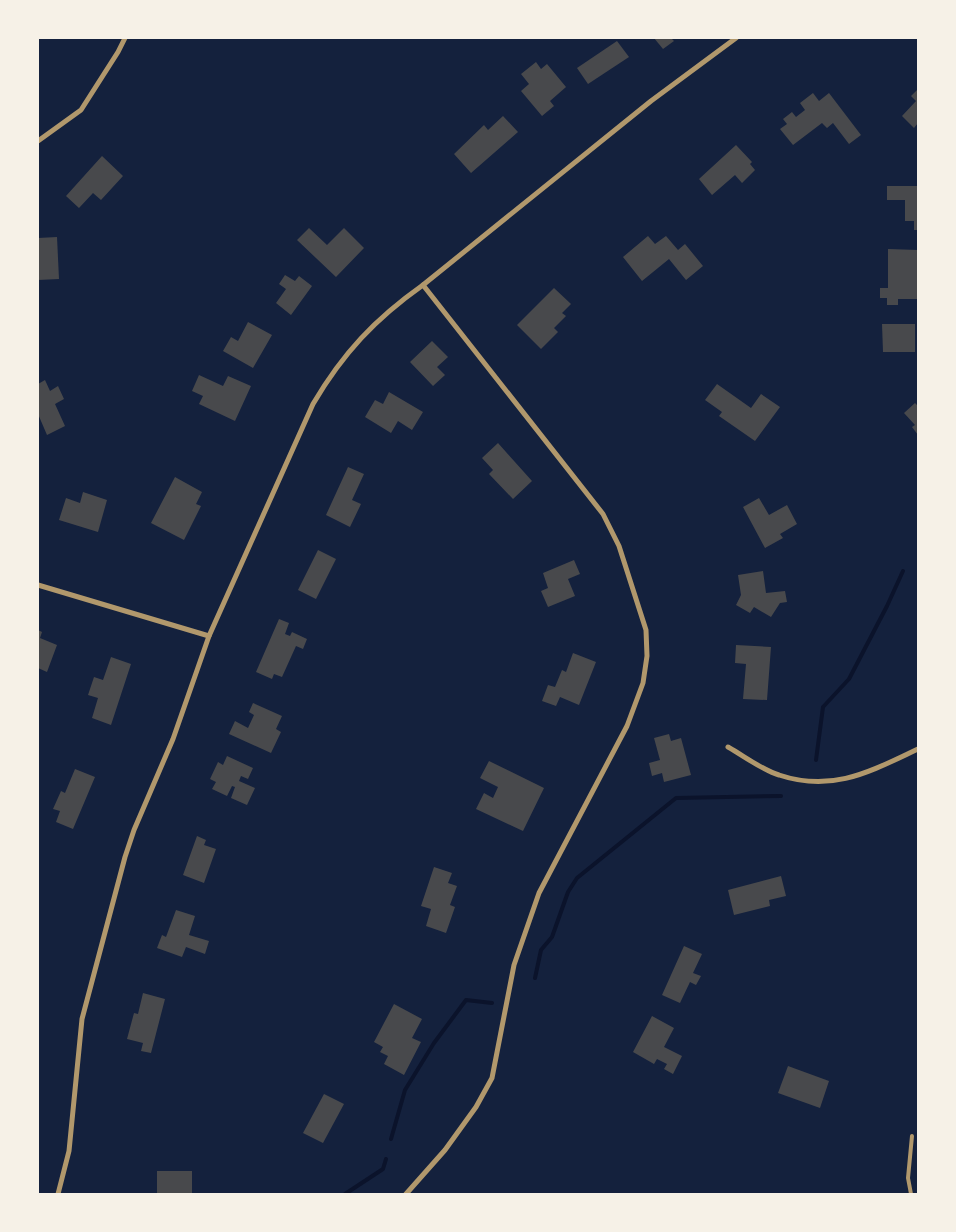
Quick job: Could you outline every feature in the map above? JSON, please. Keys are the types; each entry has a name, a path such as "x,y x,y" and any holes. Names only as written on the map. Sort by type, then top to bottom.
{"street":[{"path":"38,141 81,110 125,38"},
{"path":"58,1194 69,1151 84,1010 134,830 173,739 209,636 313,404 333,371 357,340 394,306 423,285 651,101 736,38"},
{"path":"406,1194 445,1150 476,1107 492,1078 514,965 539,893 627,726 643,683 647,656 643,623 619,546 603,514 423,285"},
{"path":"38,584 209,636"},
{"path":"728,747 778,775 838,782 865,774 918,749"}],"lane":[{"path":"911,1194 908,1178 912,1136"}],"building":[{"path":"654,38 671,38 674,41 663,49"},
{"path":"617,41 629,57 588,84 577,68"},
{"path":"536,62 541,69 547,64 566,87 550,101 554,106 542,116 521,91 529,84 521,74"},
{"path":"918,89 918,123 914,128 902,116 916,101 911,96"},
{"path":"813,93 819,101 829,93 861,135 849,144 833,123 827,128 822,123 793,145 780,129 787,124 783,119 792,112 796,117 805,110 800,103"},
{"path":"503,116 518,132 471,173 454,154 484,125 488,130"},
{"path":"736,145 752,162 750,164 755,170 742,183 735,175 712,195 699,179"},
{"path":"102,156 123,176 101,200 93,193 79,208 66,196"},
{"path":"887,186 918,186 918,230 914,230 914,221 905,221 905,200 887,200"},
{"path":"309,228 327,245 344,228 364,248 336,277 297,240"},
{"path":"648,236 655,244 666,236 678,250 685,244 703,266 686,280 669,259 642,281 623,257"},
{"path":"57,237 59,279 38,280 38,238"},
{"path":"888,249 918,250 918,299 898,299 898,305 887,305 887,298 880,298 880,288 888,288"},
{"path":"285,275 295,281 299,276 312,286 291,315 276,303 286,289 279,284"},
{"path":"554,288 571,304 562,313 566,316 554,328 558,332 541,349 517,325"},
{"path":"248,322 272,335 253,368 223,351 231,337 238,341"},
{"path":"882,324 915,324 915,352 883,352"},
{"path":"432,341 448,357 437,367 445,375 433,386 410,362"},
{"path":"199,375 223,386 228,376 251,386 235,421 199,404 203,396 192,391"},
{"path":"45,380 50,391 58,386 64,399 55,404 65,426 47,435 38,414 38,384"},
{"path":"717,384 751,408 761,394 780,407 755,441 719,416 722,412 705,400"},
{"path":"389,392 423,412 412,430 398,421 391,433 365,417 375,400 383,404"},
{"path":"915,403 918,406 918,435 912,427 915,425 904,413"},
{"path":"498,443 532,481 513,499 489,474 493,470 482,458"},
{"path":"348,467 364,474 352,500 361,504 350,527 326,515"},
{"path":"175,477 202,492 196,504 201,506 184,540 151,523"},
{"path":"83,492 107,500 98,532 59,520 66,498 80,503"},
{"path":"759,498 769,515 787,505 797,524 780,534 783,538 765,548 743,507"},
{"path":"318,550 336,559 316,599 298,590"},
{"path":"574,560 580,574 568,579 575,596 548,607 541,591 548,588 543,573"},
{"path":"763,571 766,593 785,591 787,602 780,603 771,617 754,607 750,613 736,605 741,595 738,575"},
{"path":"279,619 289,623 285,634 290,636 292,632 307,639 303,649 296,646 282,677 274,674 272,679 256,672"},
{"path":"38,630 42,632 40,638 57,645 47,672 38,668"},
{"path":"736,645 771,647 767,700 743,699 746,664 735,663"},
{"path":"573,653 596,662 579,705 560,697 556,706 542,701 548,685 555,687 562,670 566,672"},
{"path":"111,657 131,664 111,725 92,718 98,698 88,695 94,677 103,680"},
{"path":"253,703 282,716 276,729 281,732 271,753 229,734 235,721 248,728 254,715 249,712"},
{"path":"669,734 671,741 681,738 691,775 664,782 662,773 652,776 649,763 660,760 654,738"},
{"path":"227,756 253,768 248,779 241,776 239,781 255,788 247,805 231,798 235,787 232,786 227,796 212,789 216,782 210,779 218,762 223,765"},
{"path":"489,761 544,788 523,831 476,809 484,793 493,798 498,787 480,778"},
{"path":"75,769 95,777 73,829 56,822 60,811 53,809 61,791 65,793"},
{"path":"197,836 206,840 204,845 216,849 204,883 183,875"},
{"path":"434,867 452,873 448,883 457,886 450,905 455,907 446,933 426,926 431,909 421,906"},
{"path":"781,876 786,896 769,900 770,906 734,915 728,890"},
{"path":"176,910 195,916 189,935 209,941 205,954 186,947 182,957 157,948 162,935 166,937"},
{"path":"684,946 702,954 693,973 701,976 696,985 690,982 680,1003 662,995"},
{"path":"143,993 165,999 151,1053 141,1051 143,1043 127,1039 134,1013 138,1014"},
{"path":"394,1004 422,1019 412,1038 421,1042 404,1075 384,1064 388,1056 380,1052 383,1047 374,1042"},
{"path":"652,1016 674,1028 664,1047 682,1056 673,1074 664,1069 667,1064 657,1059 654,1064 633,1052"},
{"path":"788,1066 829,1081 820,1108 778,1093"},
{"path":"324,1094 344,1104 323,1143 303,1133"},
{"path":"157,1171 192,1171 192,1194 157,1194"}],"waterway":[{"path":"816,760 823,707 849,679 903,571"},
{"path":"535,978 541,950 552,937 568,892 577,878 676,798 781,796"},
{"path":"391,1139 405,1090 434,1043 466,1000 492,1003"},
{"path":"345,1194 383,1169 386,1159"}]}
